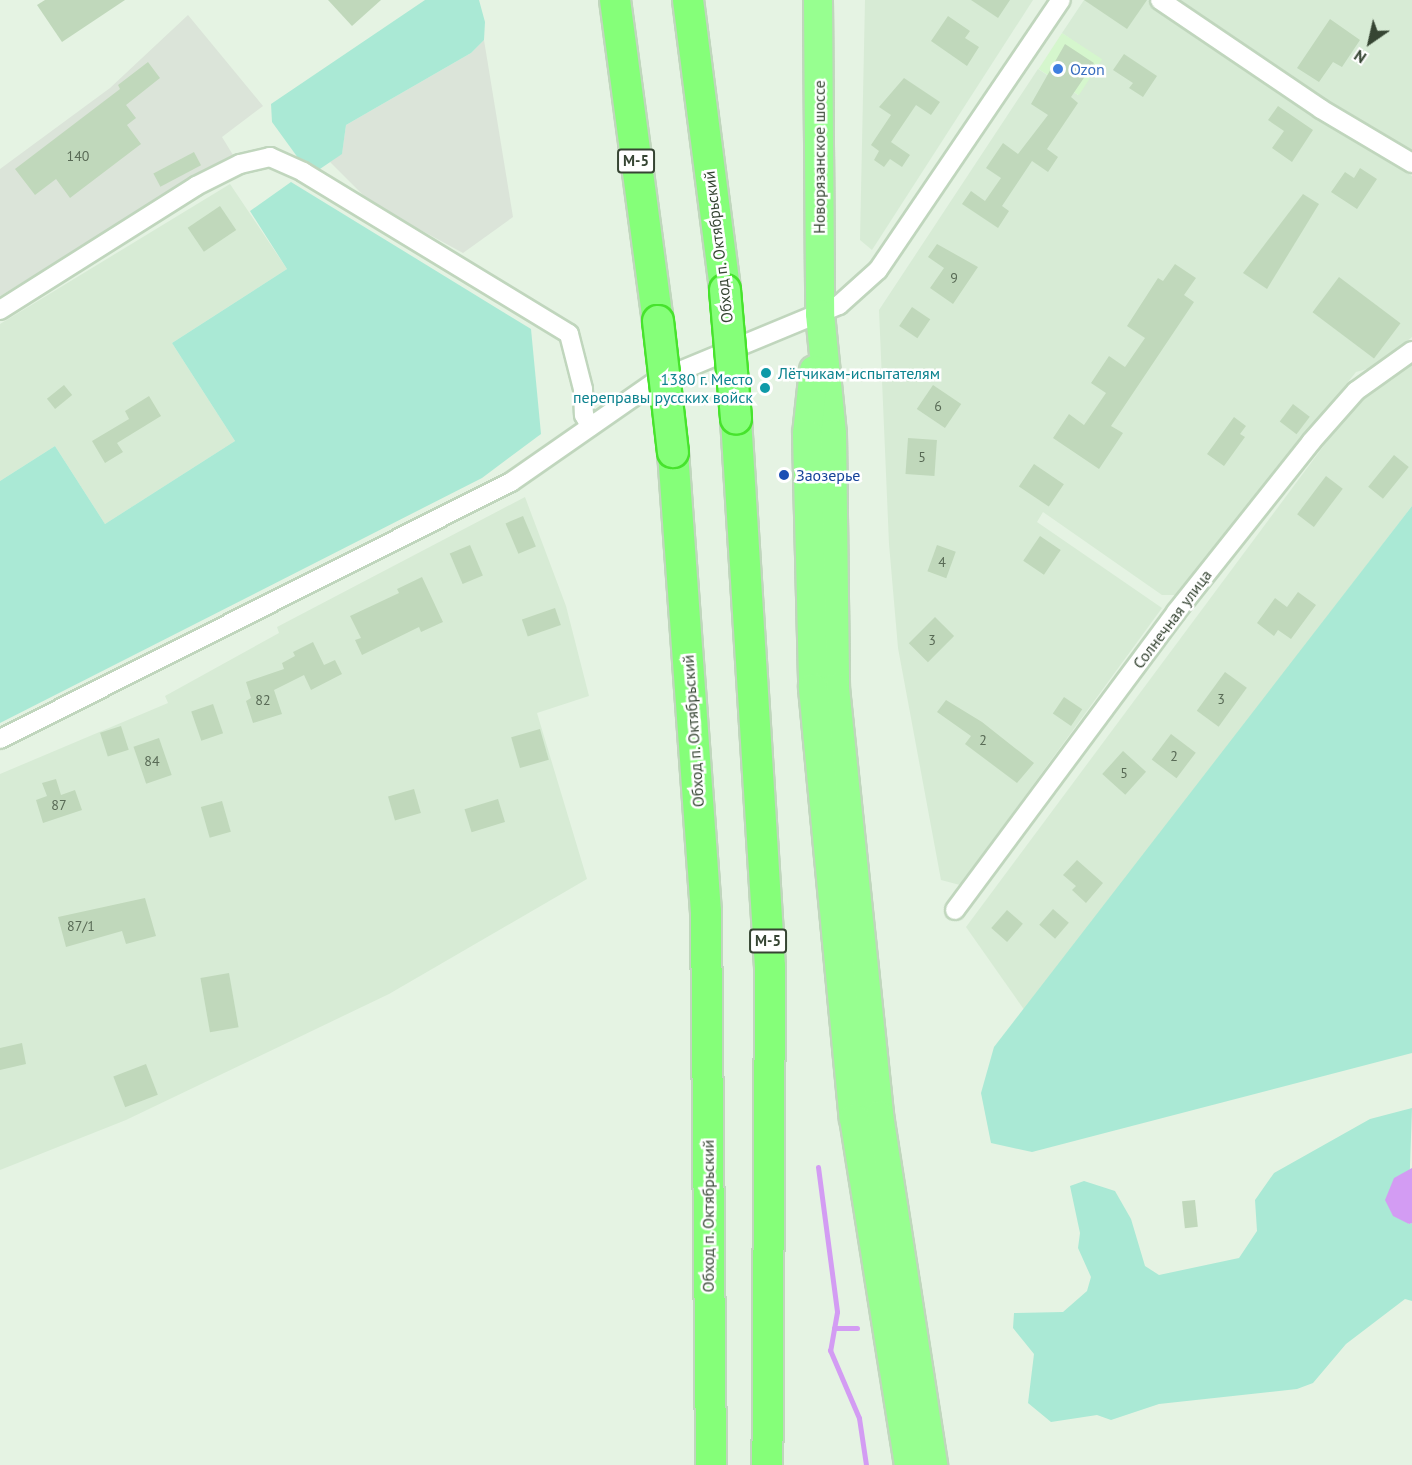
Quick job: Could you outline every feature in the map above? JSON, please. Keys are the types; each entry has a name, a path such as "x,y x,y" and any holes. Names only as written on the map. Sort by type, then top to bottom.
{"highway":[{"name":"Обход п. Октябрьский","path":"615,0 673,452 706,912 711,1465"},
{"name":"Обход п. Октябрьский","path":"688,0 725,290 736,418 770,967 767,1465"}],"main road":[{"name":"Новорязанское шоссе","path":"818,0 820,314"},
{"path":"820,314 807,434 813,688 854,1118 909,1465"},
{"path":"820,314 832,434 835,688 879,1115 933,1465"}],"street":[{"path":"0,739 511,482 658,380 820,314 855,294 878,270 1061,0"},
{"path":"1160,0 1321,110 1412,163"},
{"path":"0,310 196,186 240,164 270,157 303,172 569,334 583,389 584,415 590,426"},
{"name":"Солнечная улица","path":"955,910 1176,612 1311,442 1356,391 1412,351"}],"shaded area":[{"path":"425,0 479,0 485,22 484,40 471,53 346,125 342,154 314,173 301,162 272,122 271,104"},
{"path":"865,0 1033,0 872,250 860,240"},
{"path":"1084,0 1149,0 1322,121 1412,176 1412,337 1378,366 1356,372 1179,595 1162,595 1043,512 1037,522 1162,608 960,885 941,880 898,648 889,544 879,310 1038,69 1078,95 1101,60 1062,33"},
{"path":"1180,0 1412,0 1412,154 1355,122"},
{"path":"188,15 263,106 222,137 233,155 0,296 0,169 110,88"},
{"path":"1062,33 1102,59 1079,95 1039,69"},
{"path":"484,40 513,217 463,253 371,203 330,162 342,153 346,125 471,53"},
{"path":"291,182 531,329 541,434 482,478 0,723 0,481 55,446 105,524 235,441 172,343 287,269 250,211"},
{"path":"230,184 287,269 172,343 235,441 105,524 55,446 0,481 0,324"},
{"path":"1412,363 1412,506 1025,1011 966,927 1351,409"},
{"path":"525,497 566,606 589,696 537,713 587,879 389,994 126,1120 0,1170 0,774 168,703 165,696 279,633 277,627"},
{"path":"1412,506 1412,1053 1032,1152 991,1143 981,1093 994,1047"},
{"path":"1412,1108 1408,1224 1412,1223 1412,1301 1405,1299 1346,1344 1313,1383 1297,1389 1159,1404 1111,1420 1097,1415 1051,1422 1028,1403 1034,1354 1013,1328 1014,1313 1063,1312 1087,1291 1091,1277 1078,1248 1080,1233 1070,1186 1084,1181 1115,1191 1131,1219 1145,1266 1159,1275 1239,1258 1257,1231 1255,1200 1274,1173 1370,1119"},
{"path":"1412,1168 1412,1223 1409,1224 1393,1216 1385,1200 1394,1178"}],"building":[{"path":"45,0 125,0 62,42 37,5"},
{"path":"328,0 381,0 352,26"},
{"path":"971,0 1010,0 998,18"},
{"path":"1084,0 1147,0 1127,29"},
{"path":"948,16 970,31 965,38 979,47 967,66 931,41"},
{"path":"1330,19 1360,40 1342,67 1333,62 1319,82 1297,68"},
{"path":"1065,44 1094,63 1071,97 1078,103 1047,149 1058,157 1048,172 1032,161 1002,206 1009,211 998,228 962,204 971,191 985,201 1001,178 986,168 1003,143 1018,154 1048,115 1031,104"},
{"path":"1124,54 1157,76 1143,97 1129,88 1133,83 1113,70"},
{"path":"148,62 160,78 126,105 136,118 127,125 141,144 70,198 56,179 35,195 15,169 120,89 118,85"},
{"path":"904,78 940,102 931,115 916,105 891,142 910,155 902,167 890,159 884,167 874,160 879,151 871,145 891,115 879,107"},
{"path":"1278,106 1313,130 1292,162 1272,148 1284,131 1268,120"},
{"path":"194,152 201,165 160,187 153,174"},
{"path":"1360,168 1377,179 1357,209 1331,192 1345,172 1354,178"},
{"path":"1303,194 1319,204 1267,289 1243,273"},
{"path":"220,206 236,230 204,252 188,228"},
{"path":"937,244 978,267 953,304 930,288 944,268 928,257"},
{"path":"1175,264 1196,278 1184,295 1194,302 1111,426 1123,433 1099,469 1053,438 1069,414 1084,425 1106,393 1091,383 1109,356 1125,367 1145,338 1127,326 1158,278 1163,281"},
{"path":"1339,277 1400,323 1374,358 1313,312"},
{"path":"912,307 930,319 917,338 899,326"},
{"path":"64,385 72,395 55,409 47,399"},
{"path":"933,385 961,404 945,428 917,409"},
{"path":"149,396 161,416 117,443 123,452 105,463 92,441 129,419 125,411"},
{"path":"1293,404 1310,417 1297,434 1280,422"},
{"path":"1234,417 1246,426 1240,434 1245,437 1224,466 1207,454"},
{"path":"908,438 937,440 934,476 905,474"},
{"path":"1394,455 1409,467 1383,499 1368,487"},
{"path":"1034,464 1064,484 1049,507 1019,486"},
{"path":"1326,476 1343,489 1314,527 1297,514"},
{"path":"523,516 536,546 518,554 506,523"},
{"path":"1040,536 1061,550 1044,575 1023,561"},
{"path":"470,545 483,575 463,584 450,554"},
{"path":"937,545 956,552 946,578 927,571"},
{"path":"422,577 443,622 421,632 419,627 362,655 355,640 361,638 350,616 399,593 397,589"},
{"path":"1298,592 1316,605 1291,639 1278,630 1274,636 1257,623 1275,598 1287,607"},
{"path":"555,608 561,625 528,636 522,619"},
{"path":"935,617 954,636 928,662 909,643"},
{"path":"313,642 324,665 335,660 342,674 311,690 304,675 274,690 282,714 253,723 246,701 251,698 246,682 284,669 282,663 295,656 293,652"},
{"path":"1225,672 1247,688 1219,727 1197,711"},
{"path":"1064,697 1082,709 1071,726 1053,714"},
{"path":"946,700 982,722 1034,763 1017,783 965,744 971,736 937,712"},
{"path":"213,704 223,733 201,741 191,711"},
{"path":"121,726 129,750 108,757 100,733"},
{"path":"540,729 549,760 520,768 511,737"},
{"path":"1171,734 1196,753 1176,778 1152,760"},
{"path":"159,738 172,775 146,784 133,747"},
{"path":"1123,751 1146,772 1125,795 1102,774"},
{"path":"56,779 61,795 75,790 82,810 43,823 36,800 47,796 42,783"},
{"path":"414,789 421,813 395,820 388,796"},
{"path":"498,799 505,822 472,832 465,809"},
{"path":"222,801 231,832 210,838 201,807"},
{"path":"1077,860 1103,883 1086,903 1072,890 1076,886 1063,875"},
{"path":"145,898 156,936 126,944 122,931 66,947 58,917"},
{"path":"1053,909 1069,923 1055,939 1039,925"},
{"path":"1007,910 1023,924 1007,942 991,928"},
{"path":"229,973 239,1027 210,1032 200,978"},
{"path":"22,1043 26,1064 0,1070 0,1048"},
{"path":"146,1064 158,1095 125,1107 113,1077"},
{"path":"1195,1200 1198,1227 1185,1228 1182,1201"}],"waterway":[{"path":"818,1167 837,1312 830,1350 859,1418 866,1465"},
{"path":"834,1328 857,1328"}],"place":[{"name":"Ozon","path":"1058,69"},
{"name":"Лётчикам-испытателям","path":"766,373"},
{"name":"1380 г. Место переправы русских войск","path":"765,388"},
{"name":"Заозерье","path":"784,475"}]}
